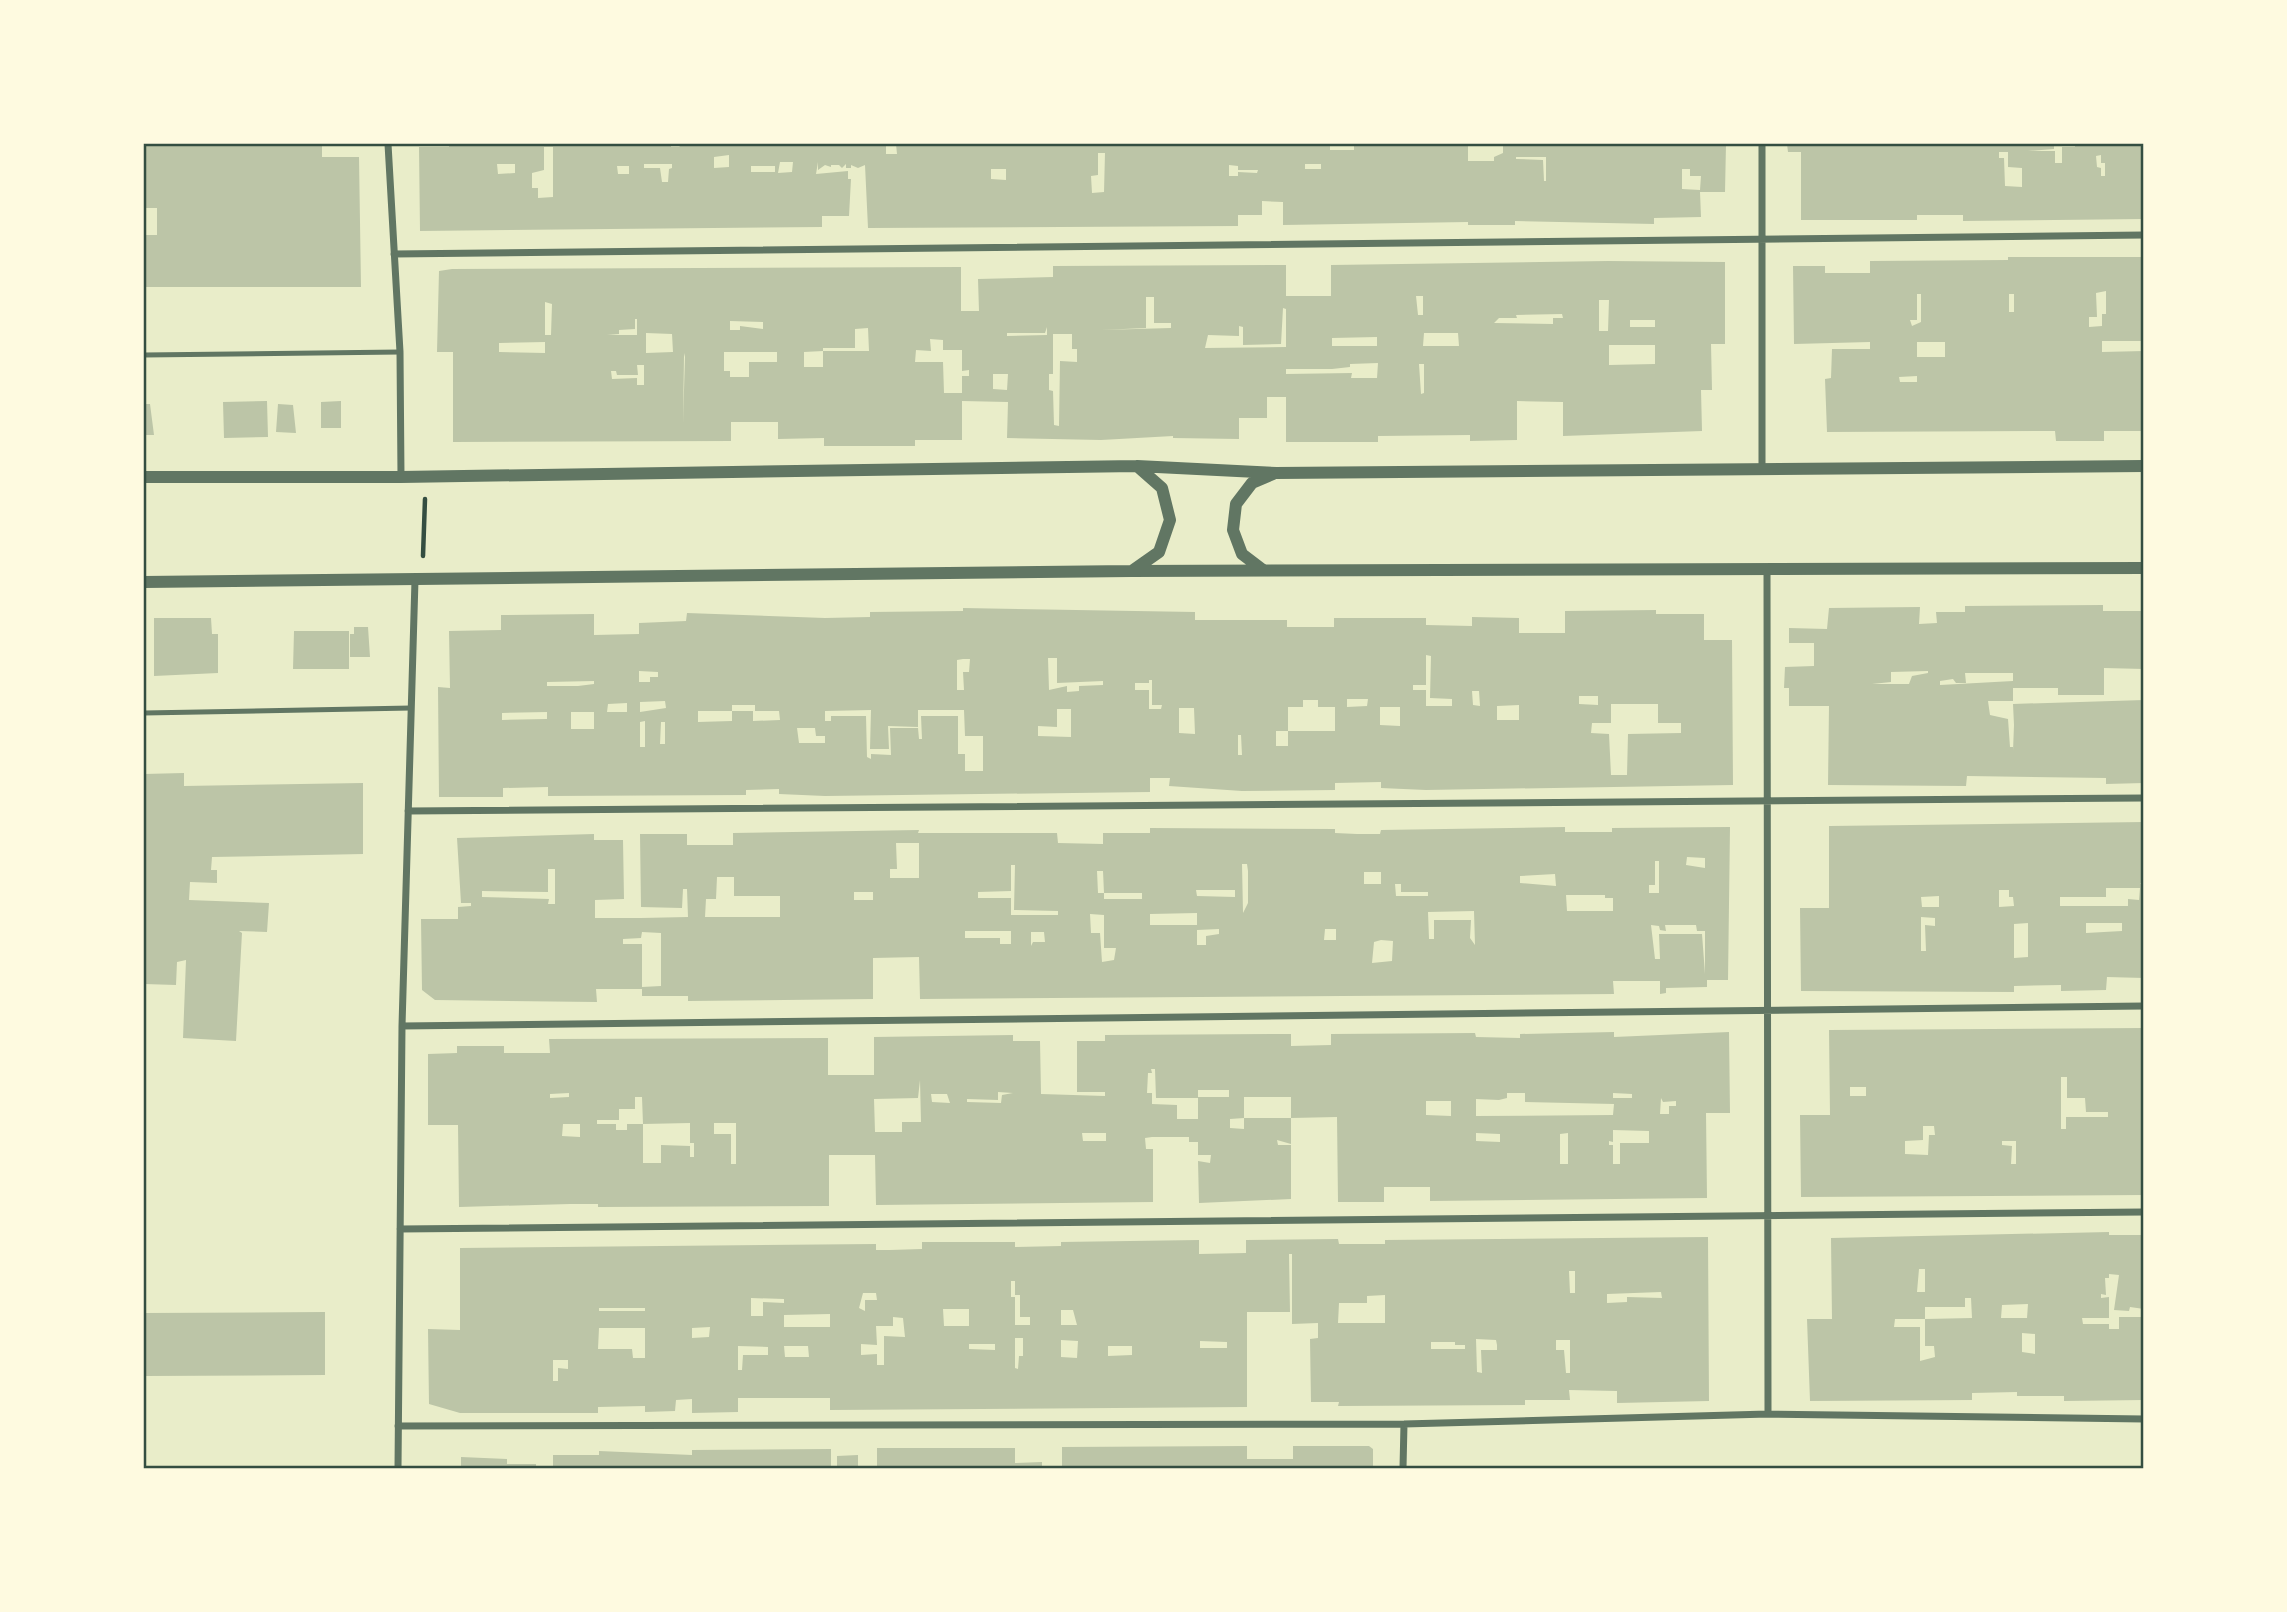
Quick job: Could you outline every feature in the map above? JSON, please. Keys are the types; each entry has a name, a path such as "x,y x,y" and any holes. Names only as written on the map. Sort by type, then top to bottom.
{"street":[{"path":"388,144 400,352 401,477"},
{"path":"1762,144 1762,470"},
{"path":"394,254 1763,237 2144,235"},
{"path":"144,477 426,477 1137,466 1276,473 2144,466"},
{"path":"1131,571 1159,551 1170,520 1162,488 1137,466"},
{"path":"1263,570 1242,554 1233,530 1236,504 1252,483 1276,473"},
{"path":"144,582 1263,570 2144,568"},
{"path":"1767,569 1770,1213 1768,1414"},
{"path":"398,1468 402,1026 415,580"},
{"path":"408,811 2144,798"},
{"path":"402,1026 2144,1006"},
{"path":"400,1229 1770,1213 2144,1212"},
{"path":"398,1426 1404,1424 1768,1414 2144,1419"},
{"path":"1403,1468 1404,1424"}],"lane":[{"path":"144,355 400,352"},
{"path":"144,713 411,708"}],"path":[{"path":"415,580 424,552 426,477"}],"building":[{"path":"144,144 322,144 322,157 359,157 361,287 144,287 144,235 157,235 157,208 144,208"},
{"path":"449,144 671,144 671,147 679,147 682,144 886,144 886,154 897,154 896,144 1330,144 1330,150 1354,150 1354,144 1468,144 1468,161 1494,161 1494,157 1503,153 1503,144 1726,144 1725,192 1700,192 1701,217 1654,218 1654,224 1515,221 1515,225 1468,225 1468,222 1283,225 1283,202 1262,201 1262,215 1238,215 1238,226 868,228 865,165 858,168 851,165 851,168 846,168 846,164 842,168 839,165 825,165 818,170 818,162 816,174 848,171 848,179 851,179 849,216 822,216 822,227 420,231 419,147 449,147","holes":["544,147 553,147 553,197 538,198 538,188 532,188 532,173 544,170","1098,153 1105,153 1104,192 1092,193 1091,176 1098,175","729,155 729,167 714,168 714,157","1516,157 1546,157 1544,181 1543,160","780,162 793,162 792,172 778,173","497,164 515,164 515,173 498,174","644,164 672,164 668,182 662,182 660,168 644,168","1305,164 1321,164 1321,169 1305,169","1229,165 1238,166 1238,170 1258,170 1257,173 1238,172 1238,176 1229,176","617,166 629,166 629,174 618,174","751,166 775,166 775,172 751,172","991,169 1006,169 1006,180 991,179","1682,169 1690,169 1690,176 1701,176 1700,190 1682,189"]},
{"path":"1787,144 2054,144 2054,149 2028,151 2055,151 2055,163 2062,163 2062,147 2075,147 2075,144 2144,144 2144,219 1963,221 1963,215 1917,215 1917,220 1801,220 1801,152 1788,152","holes":["1999,152 2008,152 2008,167 2022,168 2022,187 2005,186 2004,158 1999,158","2101,155 2101,163 2105,163 2105,176 2101,176 2101,168 2097,167 2096,156"]},
{"path":"2008,257 2144,257 2144,341 2102,341 2102,352 2144,351 2144,431 2104,431 2104,441 2056,441 2055,431 1827,432 1825,379 1831,378 1832,349 1870,349 1870,342 1794,344 1793,266 1825,266 1825,273 1870,273 1870,261 2008,260","holes":["2106,291 2106,314 2102,314 2102,326 2089,327 2089,317 2097,317 2096,293","1917,294 1921,294 1921,322 1912,326 1910,320 1917,320","2009,294 2014,294 2014,312 2009,312","1917,342 1945,342 1945,357 1917,357","1917,376 1917,382 1900,382 1899,377"]},
{"path":"1725,262 1725,344 1711,344 1712,390 1701,390 1702,431 1563,436 1563,402 1517,401 1517,440 1470,441 1470,435 1378,436 1378,442 1286,442 1286,397 1267,397 1267,418 1239,418 1239,439 1173,436 1101,440 1007,438 1008,402 962,401 962,440 915,440 915,446 824,446 824,438 778,439 778,422 731,422 731,441 453,442 453,352 437,352 439,271 452,269 961,267 961,311 979,311 978,279 1053,277 1053,266 1286,265 1286,296 1331,296 1331,265","holes":["1416,296 1423,296 1423,315 1418,315","1146,297 1154,297 1154,323 1171,323 1171,328 1101,330 1146,328","1599,300 1609,300 1608,331 1599,331","545,302 552,304 551,335 545,335","1283,308 1286,309 1286,347 1205,348 1208,335 1239,336 1239,326 1243,327 1243,345 1281,344","1562,314 1563,318 1553,318 1553,324 1494,323 1499,318 1517,318 1516,315","637,319 637,335 607,335 619,334 619,330 635,329","1630,320 1655,320 1655,327 1630,327","730,321 763,322 763,329 740,326 740,330 730,330","1047,327 1047,335 1007,336 1007,333 1045,333","868,328 869,351 823,351 823,348 855,348 855,329","646,333 672,334 673,352 646,353","1424,333 1458,333 1459,346 1423,346","1053,334 1072,334 1072,349 1077,349 1077,362 1060,361 1059,426 1054,425 1053,391 1049,390 1049,374 1053,374","1377,337 1377,346 1332,346 1332,338","930,339 943,340 943,350 962,350 962,371 969,370 969,376 962,376 962,393 944,393 943,362 915,362 916,350 931,351","545,342 545,353 499,352 499,343","1609,345 1655,345 1655,364 1609,365","823,351 823,367 804,367 804,352","724,352 777,352 777,362 749,362 749,377 730,377 730,371 724,371","684,353 685,357 683,423","1378,363 1377,378 1351,378 1352,373 1286,374 1286,369 1332,369 1350,367 1350,364","1419,364 1424,364 1424,393 1421,394","637,365 644,365 644,385 637,385 637,378 612,379 611,371 616,371 617,375 638,375","993,374 1008,374 1007,390 993,389"]},
{"path":"267,401 268,437 224,438 223,402"},
{"path":"341,401 341,428 321,428 321,402"},
{"path":"144,404 150,404 154,435 144,435"},
{"path":"278,404 293,405 296,433 276,432"},
{"path":"2103,605 2103,611 2144,611 2144,669 2104,668 2104,695 2058,695 2058,688 2013,688 2013,701 1988,701 1990,715 2008,719 2010,747 2013,747 2013,751 2014,725 2013,704 2144,700 2144,783 2106,784 2106,778 1967,776 1966,786 1828,785 1829,706 1789,706 1789,688 1784,688 1785,667 1814,666 1814,643 1789,643 1789,628 1827,629 1829,608 1920,607 1919,624 1937,623 1936,612 1965,612 1965,606","holes":["1928,671 1912,676 1909,684 1872,684 1891,682 1891,672","1965,673 2013,673 2013,681 1940,685 1940,681 1953,679 1956,683 1966,683"]},
{"path":"963,608 1195,612 1195,620 1287,620 1287,627 1334,627 1334,618 1426,618 1426,625 1472,626 1472,617 1519,618 1519,633 1565,633 1565,611 1656,610 1656,614 1704,614 1704,640 1732,640 1733,785 1426,790 1381,788 1381,782 1335,783 1335,790 1242,791 1169,786 1170,778 1150,778 1150,792 825,796 779,794 779,789 746,790 746,795 548,796 548,787 503,788 503,797 439,797 438,687 450,688 449,631 501,630 501,615 594,614 594,635 639,634 639,623 686,621 687,613 825,618 870,617 870,612 963,611","holes":["1426,655 1431,656 1430,698 1452,699 1452,706 1426,706 1426,690 1413,690 1413,685 1426,685","1048,658 1057,658 1057,683 1103,681 1103,685 1079,686 1079,691 1067,692 1067,686 1049,690","970,659 969,672 963,672 964,690 957,690 957,660","639,671 658,672 658,677 650,677 650,682 639,682","1149,680 1152,680 1152,705 1162,705 1161,709 1149,709 1149,690 1135,690 1135,683 1149,683","594,681 594,684 578,686 547,686 547,682","1472,691 1479,691 1480,706 1473,705","1579,696 1598,696 1598,705 1579,704","1347,699 1368,699 1367,706 1347,707","1303,700 1318,700 1318,707 1335,707 1335,731 1288,731 1288,707 1303,707","665,701 666,708 640,712 640,702","627,703 627,712 607,712 608,704","1611,704 1658,704 1658,723 1681,723 1681,733 1628,734 1627,775 1611,775 1609,734 1591,733 1592,723 1611,723","732,705 755,705 755,711 779,711 780,720 753,721 753,711 732,711","1519,705 1519,720 1497,720 1497,706","1380,707 1400,707 1400,726 1380,725","1179,708 1194,708 1195,734 1179,733","1057,709 1071,709 1071,737 1038,736 1038,726 1057,727","871,710 870,749 889,749 888,726 918,727 918,710 964,710 965,736 983,736 983,771 965,771 965,754 958,754 958,716 921,716 922,739 919,739 918,728 890,728 891,755 871,754 871,759 867,757 866,716 831,716 831,721 825,721 825,711","698,711 732,711 732,721 698,722","547,712 547,719 502,720 502,713","571,712 594,712 594,729 571,729","645,721 645,747 640,747 640,722","661,722 665,722 665,744 660,744","797,728 815,728 816,736 825,736 825,743 799,743","1276,731 1288,731 1288,746 1276,746","1238,735 1241,735 1242,755 1238,755"]},
{"path":"154,618 211,618 212,634 218,634 218,673 154,676"},
{"path":"354,627 368,627 370,657 350,657 350,634 354,634"},
{"path":"294,631 349,631 349,669 293,669"},
{"path":"184,773 184,786 363,783 363,854 212,857 211,870 217,870 217,883 190,882 189,900 269,903 267,932 239,931 242,933 236,1041 183,1038 186,960 177,962 176,985 144,984 144,774"},
{"path":"2144,822 2144,880 2140,884 2144,884 2144,978 2107,977 2106,990 2061,991 2061,985 2014,986 2014,992 1801,991 1800,908 1829,908 1829,826","holes":["2106,888 2140,888 2139,900 2128,899 2128,906 2060,906 2060,897 2106,897","1999,890 2009,890 2014,906 1999,907","1939,896 1939,907 1922,907 1921,897","1921,917 1935,918 1935,926 1925,925 1926,951 1921,951","2028,923 2028,957 2014,958 2014,924","2086,923 2122,923 2122,931 2086,933"]},
{"path":"1565,827 1565,832 1612,832 1612,828 1730,827 1728,980 1707,980 1707,987 1666,988 1666,993 1660,994 1660,981 1613,981 1614,994 920,999 919,957 873,958 873,999 688,1001 688,996 642,996 642,989 596,989 597,1002 435,1000 422,990 421,919 458,919 458,907 471,906 471,903 461,903 457,838 594,834 594,840 623,840 624,899 595,900 595,918 641,918 688,917 687,889 683,889 682,908 641,907 640,834 687,834 687,845 733,845 733,833 919,830 918,833 1057,833 1058,843 1103,844 1103,833 1150,833 1150,828 1335,829 1335,833 1357,834 1380,834 1381,830","holes":["896,843 919,843 919,878 890,878 890,869 897,869","1687,857 1705,858 1705,868 1686,865","1655,861 1659,861 1659,893 1649,893 1649,885 1655,885","1242,864 1247,864 1248,903 1243,913","1011,865 1015,865 1014,910 1058,911 1058,915 1011,915 1011,898 978,898 978,892 1011,891","548,869 555,869 555,904 548,904 549,899 482,897 482,891 548,892","1097,871 1103,871 1104,893 1098,893","1364,872 1381,872 1381,884 1364,884","1555,874 1556,886 1520,883 1520,876","717,877 734,877 734,896 780,896 780,917 705,917 706,899 716,899","1395,884 1401,884 1401,892 1428,892 1428,896 1396,896","1196,890 1235,890 1235,897 1197,896","854,892 873,892 873,900 854,900","1104,893 1142,893 1142,899 1104,899","1566,895 1605,895 1605,898 1613,898 1613,911 1567,911","1474,911 1475,945 1470,938 1471,920 1434,920 1434,939 1429,939 1428,912","1197,913 1197,925 1150,925 1150,914","1090,914 1104,915 1104,948 1116,948 1114,960 1102,962 1100,933 1091,933","1651,925 1666,931 1665,925 1696,925 1697,931 1705,931 1705,974 1702,934 1659,934 1660,959 1655,959","1219,929 1219,934 1206,936 1206,945 1197,945 1197,930","1325,929 1336,929 1336,940 1324,940","965,931 1011,931 1011,944 1000,944 1000,938 965,938","642,932 661,933 661,986 642,987 642,944 623,944 623,939 641,938","1031,932 1044,932 1045,942 1033,942 1031,946","1393,941 1392,961 1372,963 1374,942"]},
{"path":"2144,1028 2144,1195 1801,1197 1800,1115 1830,1115 1829,1030","holes":["2061,1077 2067,1077 2067,1098 2085,1098 2086,1112 2108,1112 2108,1117 2066,1117 2066,1129 2061,1129","1850,1087 1866,1087 1866,1096 1850,1096","1923,1126 1934,1126 1935,1135 1929,1135 1928,1155 1905,1154 1905,1141 1923,1140","2002,1141 2016,1141 2016,1164 2011,1164 2012,1146 2002,1145"]},
{"path":"1614,1032 1614,1037 1729,1032 1730,1113 1706,1113 1707,1198 1430,1201 1430,1187 1384,1187 1384,1202 1338,1202 1337,1117 1291,1118 1291,1144 1277,1140 1278,1145 1291,1145 1291,1199 1199,1203 1198,1161 1210,1163 1211,1155 1198,1155 1198,1142 1189,1142 1189,1137 1152,1137 1145,1138 1146,1149 1153,1149 1153,1202 876,1205 875,1155 829,1155 829,1206 598,1207 598,1204 570,1204 459,1207 458,1125 428,1125 428,1054 457,1053 457,1046 504,1046 504,1053 550,1053 549,1039 828,1038 828,1075 874,1075 874,1037 1013,1035 1013,1041 1040,1041 1041,1094 1105,1096 1105,1092 1077,1092 1077,1041 1105,1041 1105,1035 1291,1034 1291,1046 1331,1045 1331,1034 1475,1033 1476,1037 1520,1038 1520,1034","holes":["1155,1069 1156,1098 1198,1098 1198,1119 1177,1119 1177,1105 1152,1104 1152,1093 1147,1093 1148,1073","920,1080 921,1122 902,1122 902,1132 875,1132 874,1099 918,1098","1198,1090 1229,1090 1229,1097 1198,1097","998,1092 1013,1093 1002,1095 1001,1103 967,1102 967,1099 998,1100","569,1093 569,1097 550,1098 550,1094","1507,1093 1525,1093 1525,1102 1614,1104 1613,1115 1476,1116 1476,1099 1499,1100 1507,1098","1613,1093 1632,1094 1632,1098 1613,1098","931,1094 947,1094 950,1103 932,1102","635,1097 642,1097 643,1124 627,1124 627,1130 616,1130 616,1124 597,1124 597,1120 619,1120 619,1109 635,1109","1244,1097 1291,1097 1291,1118 1244,1118","1661,1098 1663,1102 1676,1101 1676,1106 1669,1106 1669,1114 1660,1114","1426,1101 1451,1101 1451,1116 1426,1115","1244,1118 1244,1129 1230,1128 1230,1119","690,1123 690,1143 694,1143 694,1157 690,1157 690,1146 661,1145 661,1163 643,1163 643,1124","714,1123 736,1123 736,1164 731,1164 731,1134 714,1134","563,1124 580,1124 580,1137 562,1136","1613,1130 1649,1131 1649,1143 1620,1143 1620,1164 1613,1164 1613,1145 1609,1145 1609,1141 1613,1142","1082,1133 1106,1133 1106,1141 1083,1141","1476,1133 1500,1134 1500,1142 1476,1141","1568,1133 1568,1164 1560,1164 1560,1134"]},
{"path":"2109,1232 2109,1235 2144,1235 2144,1309 2130,1307 2129,1311 2114,1310 2119,1275 2109,1274 2109,1278 2105,1278 2106,1295 2101,1294 2101,1298 2109,1297 2109,1318 2082,1318 2083,1324 2109,1324 2109,1329 2119,1329 2119,1317 2144,1317 2144,1400 2064,1401 2064,1396 2017,1396 2017,1392 1972,1393 1972,1400 1810,1401 1807,1319 1832,1319 1831,1238","holes":["1919,1269 1925,1269 1925,1292 1917,1292","1965,1298 1971,1298 1972,1318 1925,1319 1925,1307 1965,1307","2028,1304 2027,1318 2001,1318 2002,1305","1895,1319 1925,1319 1925,1346 1934,1346 1935,1357 1920,1361 1920,1327 1894,1327","2022,1333 2035,1334 2035,1354 2022,1352"]},
{"path":"1708,1237 1709,1401 1617,1403 1617,1391 1569,1390 1570,1400 1525,1400 1525,1405 1338,1406 1339,1402 1311,1402 1310,1339 1318,1338 1318,1323 1292,1324 1292,1254 1289,1254 1290,1312 1247,1312 1247,1407 830,1410 830,1398 738,1398 738,1412 692,1413 692,1399 676,1400 675,1411 645,1412 645,1406 598,1407 598,1413 460,1413 429,1404 428,1329 460,1330 460,1248 876,1244 876,1250 890,1250 922,1249 922,1242 1015,1242 1015,1247 1061,1246 1061,1242 1199,1240 1199,1254 1246,1253 1246,1240 1338,1239 1339,1244 1385,1244 1385,1240","holes":["1569,1271 1575,1271 1575,1293 1570,1293","1011,1281 1015,1281 1015,1295 1020,1295 1020,1317 1030,1317 1030,1325 1015,1325 1015,1297 1011,1297","1661,1292 1662,1298 1627,1297 1627,1302 1607,1303 1607,1294","863,1293 876,1293 877,1300 865,1300 865,1311 859,1308","1385,1295 1385,1323 1338,1323 1339,1303 1367,1303 1367,1296","751,1298 784,1299 784,1303 763,1302 763,1316 751,1316","599,1308 645,1308 645,1311 599,1311","943,1309 969,1309 969,1326 944,1326","1061,1310 1073,1310 1077,1325 1061,1325","830,1314 830,1327 784,1327 784,1315","893,1317 903,1318 905,1337 884,1336 884,1365 877,1365 877,1354 861,1355 861,1344 877,1345 876,1326 893,1326","710,1327 709,1337 692,1338 692,1328","599,1328 645,1328 645,1358 633,1358 632,1349 598,1349","1015,1338 1023,1338 1023,1356 1019,1356 1018,1369 1015,1368","1476,1339 1496,1340 1497,1350 1481,1350 1482,1373 1477,1372","1061,1340 1078,1341 1077,1358 1061,1357","1556,1340 1570,1340 1570,1373 1566,1373 1564,1350 1556,1350","1200,1341 1227,1342 1227,1348 1200,1348","1431,1342 1455,1342 1455,1345 1465,1345 1465,1349 1431,1349","969,1344 995,1344 995,1350 969,1349","738,1346 768,1347 768,1355 743,1355 742,1370 738,1370","784,1346 808,1346 809,1357 785,1357","1108,1346 1132,1346 1132,1355 1108,1356","553,1360 568,1360 568,1369 558,1368 558,1381 553,1381"]},
{"path":"325,1312 325,1375 144,1376 144,1313"},
{"path":"1247,1446 1247,1459 1293,1459 1293,1446 1369,1446 1373,1449 1373,1468 1062,1468 1062,1447"},
{"path":"877,1448 1015,1448 1015,1463 1042,1462 1042,1468 877,1468"},
{"path":"831,1449 831,1468 553,1468 553,1455 599,1455 599,1451 692,1455 692,1450"},
{"path":"858,1455 858,1468 837,1468 837,1456"},
{"path":"461,1457 507,1459 507,1464 536,1464 536,1468 461,1468"}]}
